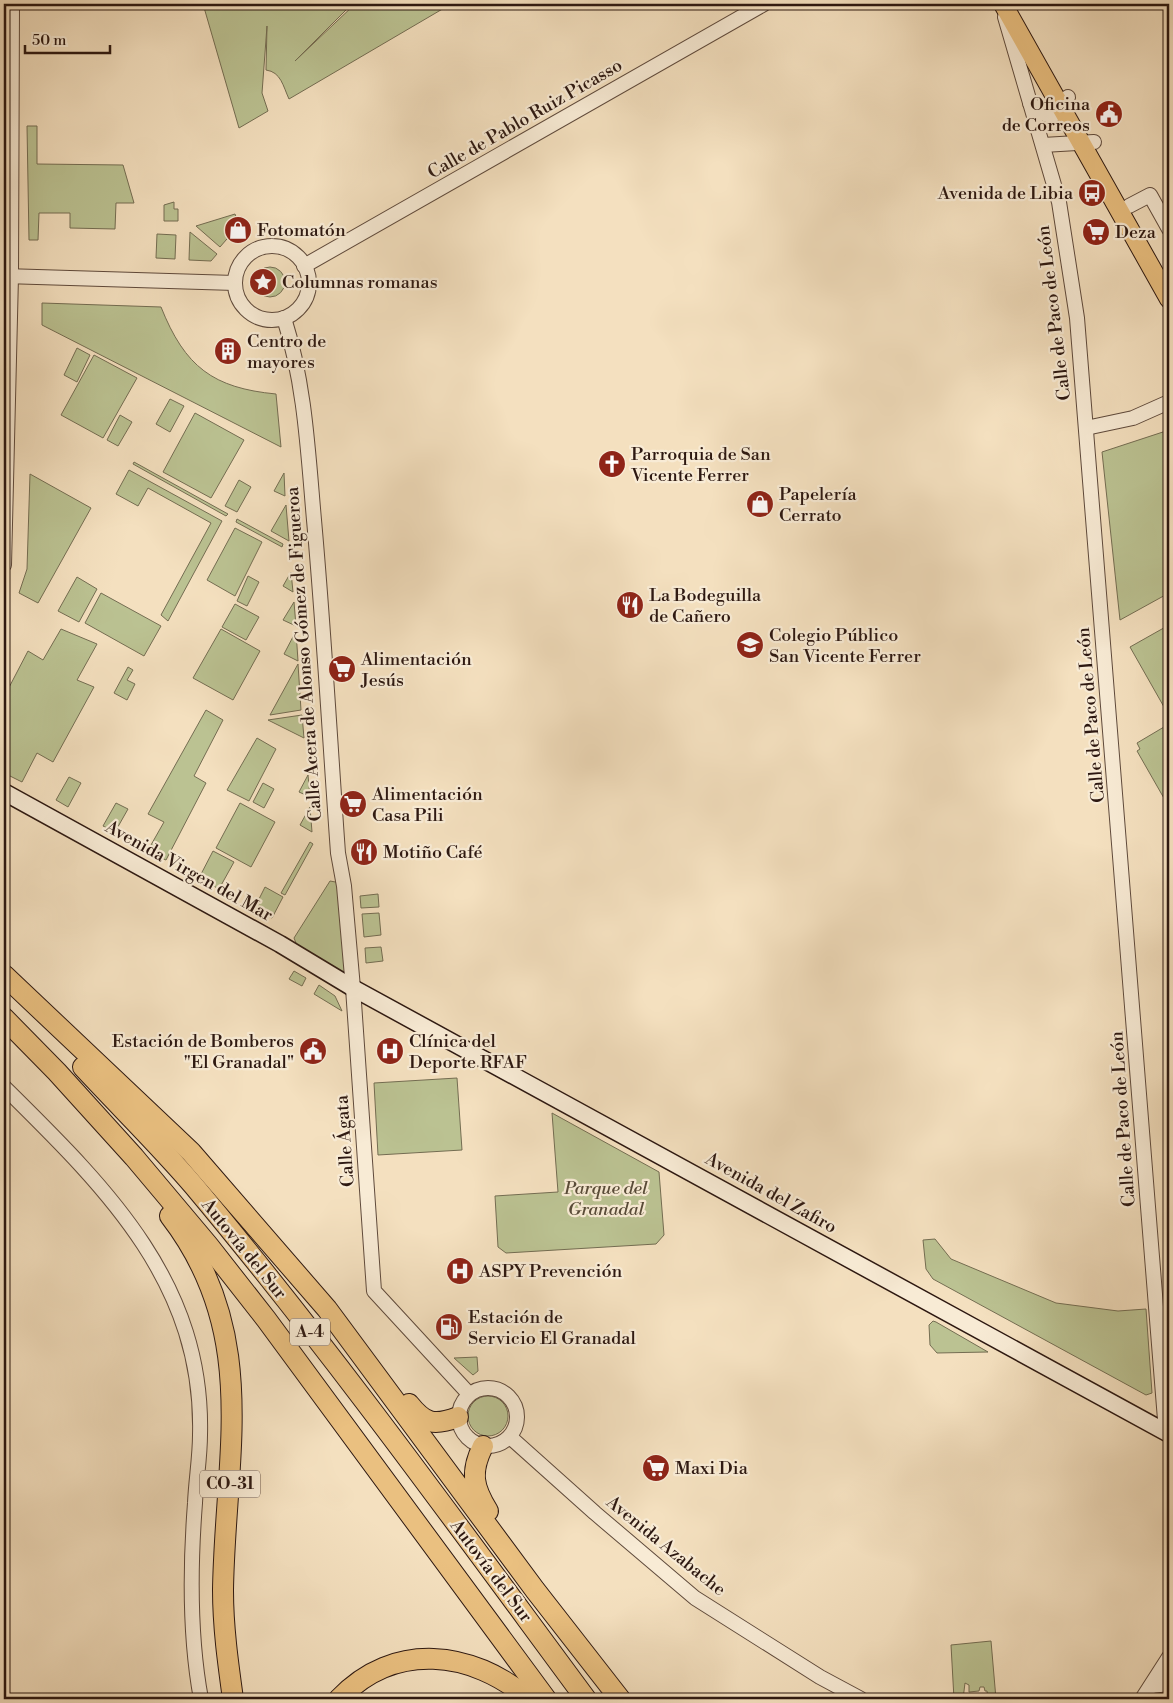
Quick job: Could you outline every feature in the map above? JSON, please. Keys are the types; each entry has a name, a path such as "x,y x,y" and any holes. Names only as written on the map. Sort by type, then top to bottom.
{"highway":[{"path":"4,962 190,1152 389,1377 420,1418 438,1422 458,1416"},
{"path":"4,975 190,1152"},
{"name":"Autovía del Sur","path":"4,989 75,1058 193,1185 364,1402 586,1699"},
{"name":"Autovía del Sur","path":"4,1018 57,1072 134,1157 208,1245 266,1319 546,1699"},
{"name":"CO-31","path":"134,1157 145,1184 174,1222 204,1272 222,1324 229,1359 233,1400 233,1442 223,1589 224,1642 233,1699"},
{"path":"327,1308 535,1590 620,1699"},
{"path":"483,1446 475,1461 474,1479 480,1498 535,1590"},
{"path":"339,1699 368,1675 406,1661 427,1658 446,1659 477,1667 510,1683 529,1699"}],"main road":[{"path":"1002,4 1068,106"},
{"path":"1016,4 1169,298"},
{"path":"1088,142 1129,206 1169,276"},
{"name":"Avenida Virgen del Mar","path":"4,792 280,944 353,988"},
{"name":"Avenida del Zafiro","path":"353,988 1168,1433"}],"street":[{"path":"4,565 12,4"},
{"name":"Calle de Pablo Ruiz Picasso","path":"304,266 764,4"},
{"name":"Calle de Paco de León","path":"1002,4 1030,103 1047,144 1059,202 1077,318 1168,1433"},
{"path":"1030,103 1044,115 1053,116 1068,106"},
{"path":"1047,144 1068,106"},
{"path":"1047,144 1088,142"},
{"path":"1129,206 1150,196 1169,230"},
{"path":"274,246 286,249 297,256 304,266 308,278 308,291 303,302 295,312 284,318 261,319 250,314 242,306 236,295 237,272 242,261 262,247 274,246"},
{"path":"7,276 235,284"},
{"name":"Calle Acera de Alonso Gómez de Figueroa","path":"284,318 296,355 302,392 317,560 338,853 344,886 353,988"},
{"path":"1086,428 1132,418 1169,402"},
{"name":"Calle Ágata","path":"353,988 374,1291 469,1394"},
{"path":"4,1087 88,1174 139,1236 160,1268 177,1303 197,1376 200,1405 200,1435 191,1572 193,1642 201,1699"},
{"path":"484,1388 492,1388 509,1397 517,1413 517,1422 510,1437 498,1445 483,1446 468,1439 459,1425 458,1416 459,1408 469,1394 484,1388"},
{"name":"Avenida Azabache","path":"510,1437 595,1513 695,1598 820,1678 861,1699"},
{"path":"1142,1699 1169,1657"},
{"path":"1151,1686 1169,1684"}],"green space":[{"path":"203,4 352,4 295,61 355,4 451,4 289,99 278,77 271,71 266,70 267,26 262,93 268,111 239,128"},
{"path":"27,126 37,126 37,164 123,165 134,203 116,203 115,229 70,228 70,213 39,213 38,240 29,240"},
{"path":"174,202 174,209 178,209 178,221 164,221 164,205"},
{"path":"235,214 239,225 220,247 196,226"},
{"path":"190,232 217,254 211,261 189,260"},
{"path":"157,234 176,235 175,259 156,258"},
{"path":"270,267 280,272 285,282 280,292 270,297 260,292 255,282 260,272"},
{"path":"42,303 161,307 180,345 204,371 218,380 235,386 276,394 281,447 42,325"},
{"path":"77,348 90,355 77,382 64,375"},
{"path":"94,355 137,378 103,438 61,415"},
{"path":"170,399 184,406 170,432 156,424"},
{"path":"195,413 244,440 211,498 163,472"},
{"path":"120,415 132,422 118,446 107,440"},
{"path":"1169,430 1169,593 1120,620 1102,452"},
{"path":"134,462 228,514 226,516 133,464"},
{"path":"129,470 222,521 168,621 161,615 211,523 148,488 138,506 116,494"},
{"path":"284,473 285,496 274,491"},
{"path":"30,474 91,508 38,603 19,593 27,569"},
{"path":"239,480 251,487 237,512 225,506"},
{"path":"286,505 289,541 271,531"},
{"path":"237,519 283,544 282,547 236,522"},
{"path":"235,528 262,542 235,596 207,580"},
{"path":"291,572 293,592 283,586"},
{"path":"248,576 259,582 247,606 237,601"},
{"path":"77,577 97,589 79,622 58,611"},
{"path":"101,593 161,626 144,656 85,623"},
{"path":"294,602 296,626 283,620"},
{"path":"235,604 259,617 246,640 222,627"},
{"path":"1169,625 1169,713 1168,714 1130,647"},
{"path":"61,629 97,644 77,680 94,687 53,762 37,753 22,782 4,773 4,697 28,651 43,660"},
{"path":"221,629 260,651 233,700 193,678"},
{"path":"296,631 298,661 284,654"},
{"path":"298,664 301,710 270,715"},
{"path":"128,667 133,670 127,680 135,684 127,700 114,693"},
{"path":"206,710 223,720 194,776 206,783 166,860 147,852 164,822 148,814"},
{"path":"302,715 304,738 268,720"},
{"path":"1169,724 1169,807 1137,751 1140,749 1137,743"},
{"path":"257,738 276,749 249,801 227,790"},
{"path":"308,775 310,797 299,792"},
{"path":"69,777 81,783 68,807 56,800"},
{"path":"263,783 274,789 264,808 253,802"},
{"path":"116,803 128,809 115,832 103,826"},
{"path":"240,803 275,822 251,867 216,848"},
{"path":"310,807 312,832 300,825"},
{"path":"310,842 313,844 285,895 281,893"},
{"path":"213,851 234,862 219,889 199,878"},
{"path":"330,881 341,883 350,966 344,975 298,948 294,938"},
{"path":"265,887 283,897 272,918 254,909"},
{"path":"378,894 379,907 361,908 360,896"},
{"path":"379,913 381,935 364,937 362,914"},
{"path":"381,947 383,961 366,963 365,948"},
{"path":"294,971 306,978 302,986 289,979"},
{"path":"319,985 335,996 342,1011 314,994"},
{"path":"457,1078 462,1150 378,1155 374,1083"},
{"name":"Parque del Granadal","path":"552,1113 659,1172 664,1235 656,1244 506,1253 498,1247 495,1196 558,1192"},
{"path":"935,1239 951,1259 1056,1303 1118,1311 1146,1309 1152,1393 1146,1395 933,1279 926,1269 923,1240"},
{"path":"933,1321 988,1352 937,1353 930,1345 929,1325"},
{"path":"477,1357 478,1371 473,1375 454,1358"},
{"path":"488,1396 502,1402 508,1416 502,1430 488,1436 474,1430 468,1416 474,1402"},
{"path":"991,1641 996,1699 988,1699 987,1691 985,1691 984,1687 980,1687 979,1691 969,1692 969,1685 965,1683 963,1699 954,1699 951,1645"}],"place":[{"name":"Oficina de Correos","path":"1109,114"},
{"name":"Avenida de Libia","path":"1092,193"},
{"name":"Fotomatón","path":"238,230"},
{"name":"Deza","path":"1096,232"},
{"name":"Columnas romanas","path":"263,282"},
{"name":"Centro de mayores","path":"228,351"},
{"name":"Parroquia de San Vicente Ferrer","path":"612,464"},
{"name":"Papelería Cerrato","path":"760,504"},
{"name":"La Bodeguilla de Cañero","path":"630,605"},
{"name":"Colegio Público San Vicente Ferrer","path":"750,645"},
{"name":"Alimentación Jesús","path":"342,669"},
{"name":"Alimentación Casa Pili","path":"353,804"},
{"name":"Motiño Café","path":"364,852"},
{"name":"Estación de Bomberos \"El Granadal\"","path":"313,1051"},
{"name":"Clínica del Deporte RFAF","path":"390,1051"},
{"name":"ASPY Prevención","path":"460,1271"},
{"name":"Estación de Servicio El Granadal","path":"449,1327"},
{"name":"Maxi Dia","path":"656,1468"}]}
